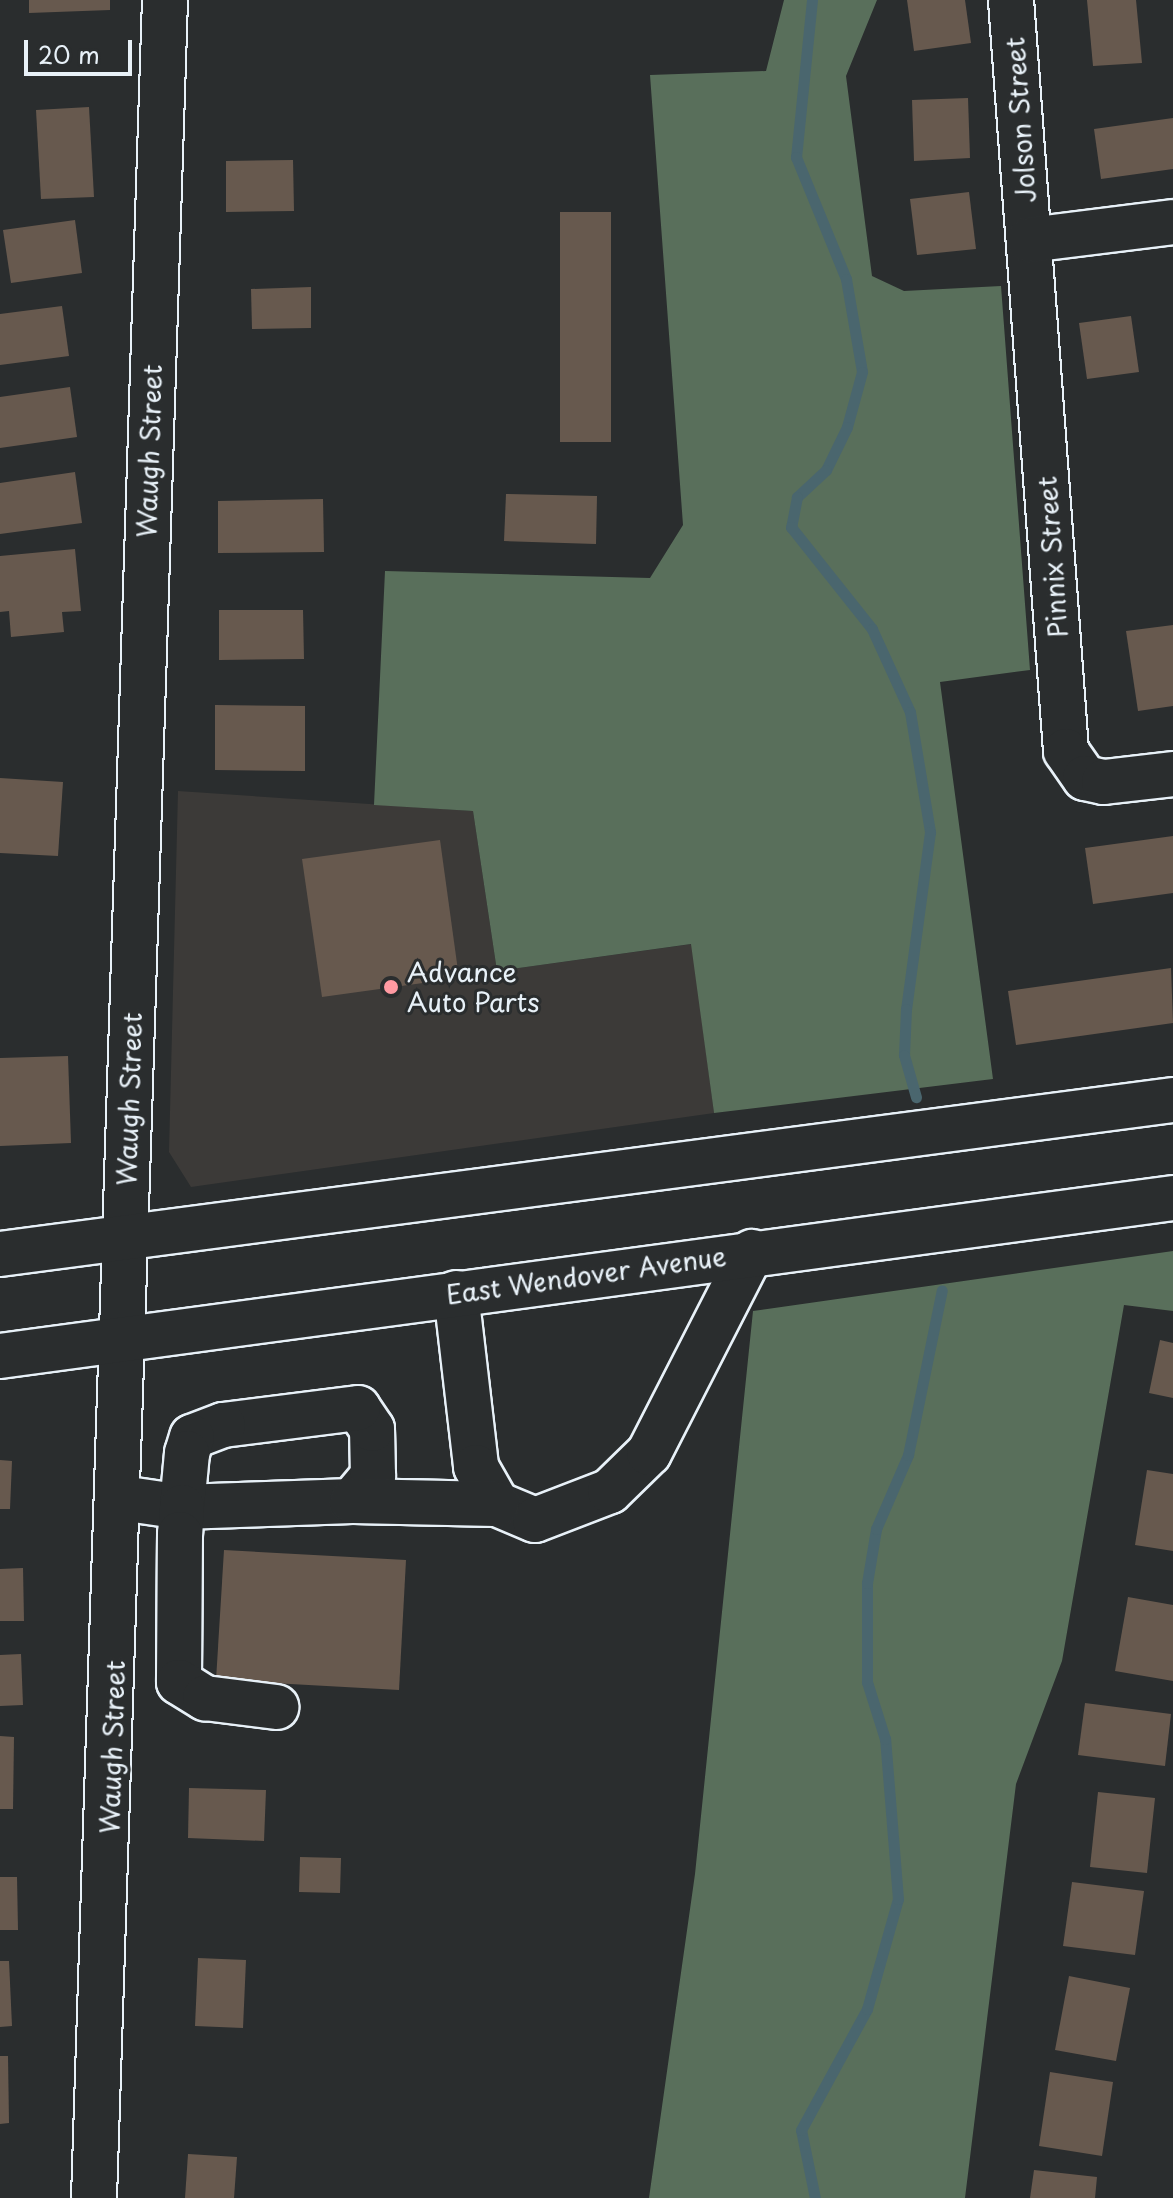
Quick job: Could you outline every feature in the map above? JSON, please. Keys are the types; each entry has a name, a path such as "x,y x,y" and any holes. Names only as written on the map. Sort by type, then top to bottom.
{"main road":[{"name":"Waugh Street","path":"94,2198 121,1498 124,1235 165,0"},
{"name":"Jolson Street","path":"1011,0 1029,240"},
{"path":"1029,240 1173,222"},
{"name":"Pinnix Street","path":"1029,240 1066,751 1085,778 1104,782 1173,774"},
{"path":"0,1254 124,1235 1173,1100"},
{"name":"East Wendover Avenue","path":"0,1356 752,1252 1173,1198"},
{"path":"121,1498 182,1507 352,1501 497,1504 535,1520 610,1491 649,1453 752,1252"},
{"path":"456,1293 476,1467 497,1504"},
{"path":"276,1707 205,1698 179,1682 182,1507 192,1437 223,1425 358,1408 372,1429 373,1476 352,1501"}],"shaded area":[{"path":"178,791 473,811 497,971 692,944 714,1113 191,1187 169,1152"}],"green space":[{"path":"784,0 877,0 846,76 872,276 904,291 1001,286 1030,670 940,682 993,1079 714,1113 691,944 497,971 473,811 374,805 385,571 650,578 683,525 650,75 766,71"},
{"path":"1173,1251 1173,1311 1124,1305 1062,1661 1016,1784 965,2198 649,2198 695,1874 753,1311"}],"building":[{"path":"29,0 110,0 110,10 29,13"},
{"path":"907,0 965,0 971,43 914,51"},
{"path":"1087,0 1136,0 1142,63 1093,66"},
{"path":"968,98 970,158 914,161 912,100"},
{"path":"89,107 94,197 41,199 36,110"},
{"path":"1173,118 1173,169 1101,179 1094,129"},
{"path":"293,160 294,211 226,212 226,161"},
{"path":"969,192 976,249 917,255 910,199"},
{"path":"560,212 611,212 611,442 560,442"},
{"path":"75,220 82,273 11,283 3,230"},
{"path":"311,287 311,328 252,329 251,289"},
{"path":"62,306 69,356 0,365 0,314"},
{"path":"1131,316 1139,372 1087,379 1079,323"},
{"path":"70,387 77,437 0,448 0,397"},
{"path":"75,472 82,523 0,534 0,483"},
{"path":"506,494 597,496 596,544 504,541"},
{"path":"323,499 324,552 218,553 218,501"},
{"path":"75,549 81,611 62,612 64,632 11,637 9,611 0,612 0,556"},
{"path":"219,610 303,610 304,659 219,660"},
{"path":"1173,625 1173,706 1138,711 1126,631"},
{"path":"215,705 305,706 305,771 215,770"},
{"path":"0,778 63,782 58,856 0,853"},
{"path":"1173,836 1173,893 1093,904 1085,848"},
{"path":"440,840 459,978 322,997 302,859"},
{"path":"1171,968 1173,1023 1016,1045 1008,991"},
{"path":"68,1056 71,1143 0,1146 0,1058"},
{"path":"1160,1340 1173,1343 1173,1398 1149,1393"},
{"path":"0,1460 12,1461 10,1509 0,1509"},
{"path":"1147,1470 1173,1474 1173,1551 1135,1545"},
{"path":"224,1550 406,1560 399,1690 216,1680"},
{"path":"23,1568 24,1621 0,1621 0,1569"},
{"path":"1128,1597 1173,1605 1173,1681 1115,1671"},
{"path":"21,1654 23,1705 0,1706 0,1655"},
{"path":"1085,1703 1171,1714 1165,1766 1078,1755"},
{"path":"0,1736 14,1737 13,1809 0,1809"},
{"path":"189,1788 266,1790 264,1841 188,1838"},
{"path":"1098,1792 1155,1798 1147,1873 1090,1867"},
{"path":"300,1857 341,1858 340,1893 299,1892"},
{"path":"0,1877 17,1877 18,1930 0,1930"},
{"path":"1072,1882 1144,1891 1135,1955 1063,1946"},
{"path":"198,1958 246,1960 243,2028 195,2026"},
{"path":"0,1961 9,1961 12,2026 0,2027"},
{"path":"1069,1976 1130,1988 1116,2061 1055,2050"},
{"path":"0,2056 8,2056 9,2123 0,2124"},
{"path":"1050,2072 1113,2082 1102,2156 1039,2146"},
{"path":"188,2154 237,2157 234,2198 185,2198"},
{"path":"1034,2170 1097,2177 1095,2198 1030,2198"}],"waterway":[{"path":"812,0 796,157 846,279 862,372 847,427 826,470 797,497 791,527 872,629 910,712 930,832 906,1009 904,1055 916,1097"},
{"path":"815,2198 801,2130 867,2009 898,1899 885,1739 867,1682 867,1583 876,1529 908,1455 942,1290"}],"place":[{"name":"Advance Auto Parts","path":"391,987"}]}
